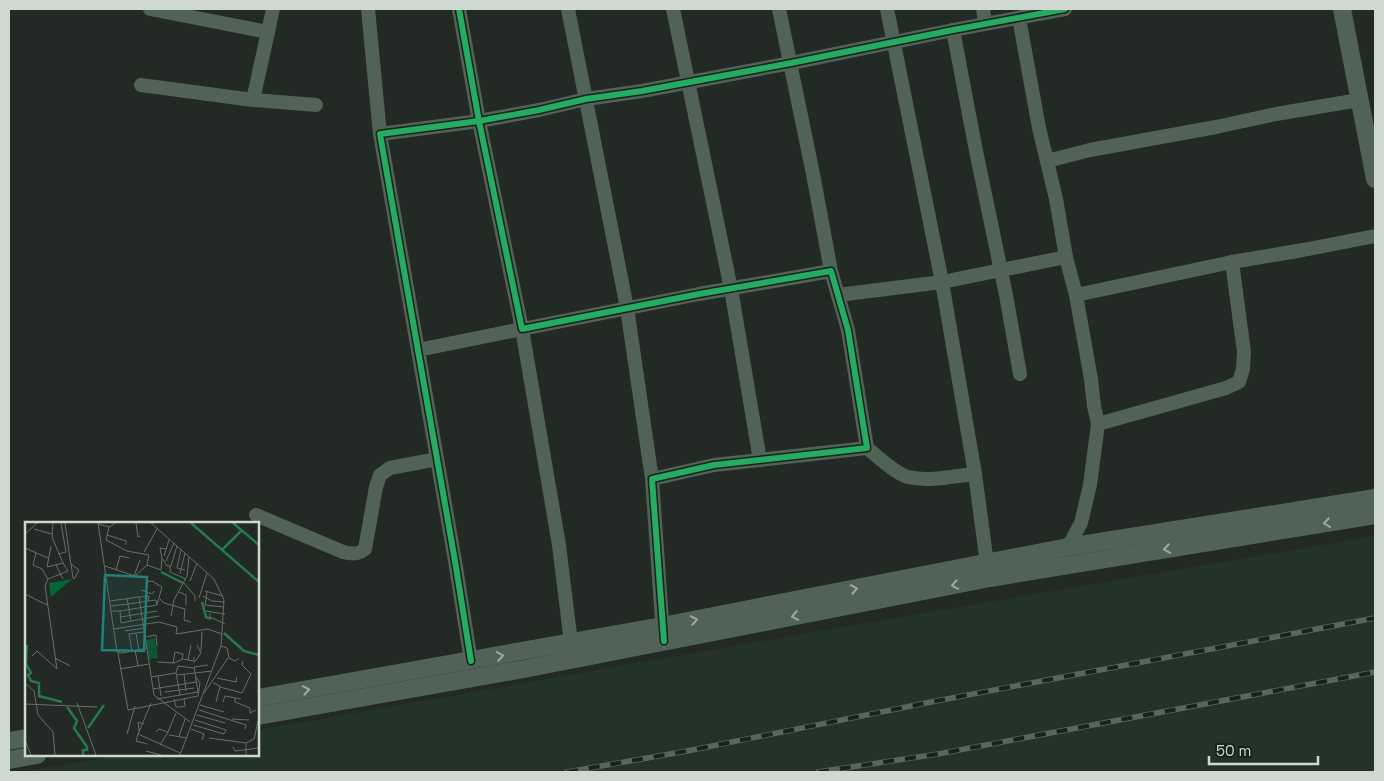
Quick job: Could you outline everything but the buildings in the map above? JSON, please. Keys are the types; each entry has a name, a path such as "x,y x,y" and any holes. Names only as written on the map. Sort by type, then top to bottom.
{"street":[{"path":"150,9 268,32"},
{"path":"253,100 273,9"},
{"path":"368,9 380,134 438,459 471,661"},
{"path":"459,9 479,121 522,328 559,545 571,643"},
{"path":"568,9 627,308 652,479 663,634"},
{"path":"673,9 731,289 760,460"},
{"path":"779,9 831,271 848,330 867,448 884,462 907,476 926,478 975,474"},
{"path":"887,9 942,282 975,474 988,571"},
{"path":"983,9 986,23"},
{"path":"380,134 479,121 586,99 642,91 791,63 986,23 1065,9"},
{"path":"1342,9 1374,170"},
{"path":"1020,18 1066,257 1076,295 1098,424 1090,485 1081,522 1068,547"},
{"path":"953,30 1020,374"},
{"path":"141,85 253,100 316,105"},
{"path":"1047,161 1090,150 1216,128 1276,114 1360,100"},
{"path":"1076,295 1232,262 1375,236"},
{"path":"838,296 942,282 1066,257"},
{"path":"1098,424 1226,388 1239,382 1243,369 1244,352 1232,262"},
{"path":"418,350 522,328 831,271"},
{"path":"652,479 714,465 867,448"},
{"path":"256,515 343,552 361,553 365,549 376,487 380,475 390,468 438,459"},
{"path":"988,571 1068,547 1375,498"},
{"path":"259,716 524,668 663,634 988,571 1375,515"},
{"path":"259,698 571,643 663,634"},
{"path":"9,741 25,738"},
{"path":"9,760 31,756"}],"shaded area":[{"path":"1375,536 1375,772 21,772 114,756 259,756 259,730 807,633"}],"railway":[{"path":"567,772 687,751 936,701 1375,618"},
{"path":"818,772 938,754 1375,672"}],"cycle path":[{"path":"459,9 479,121 522,329 699,294 831,271 848,330 867,448 714,465 652,479 664,641"},
{"path":"471,661 380,134 479,121 586,99 642,91 791,63 1065,9"}]}
